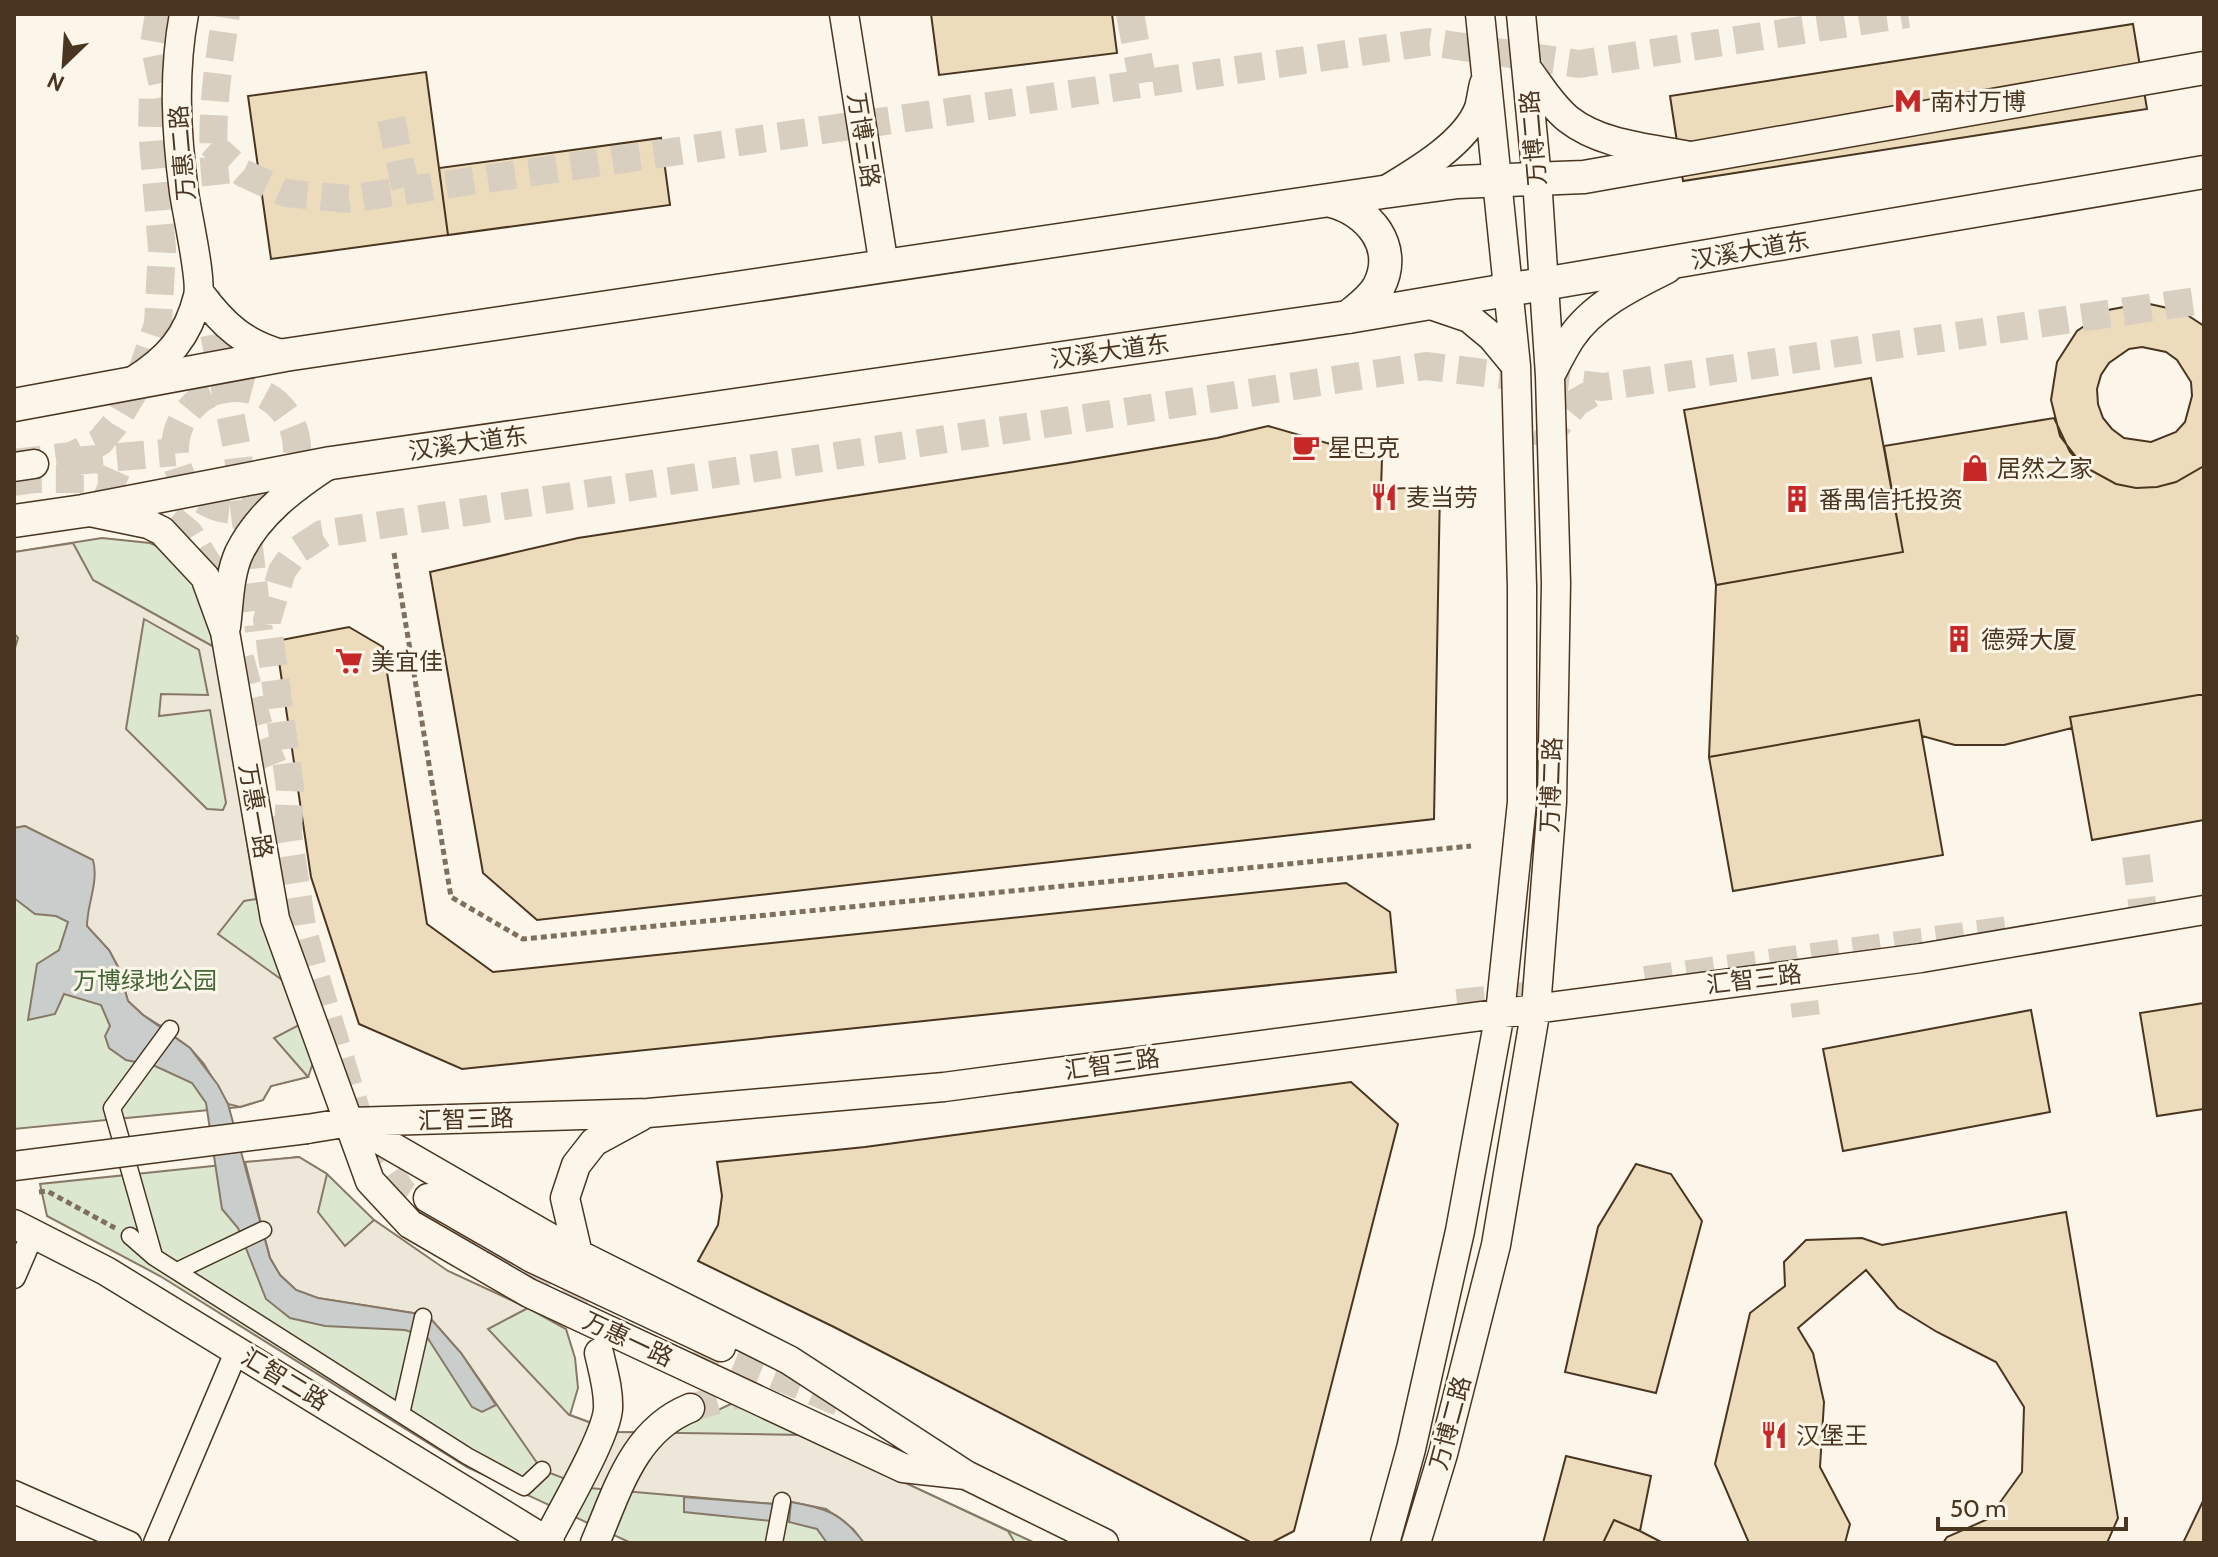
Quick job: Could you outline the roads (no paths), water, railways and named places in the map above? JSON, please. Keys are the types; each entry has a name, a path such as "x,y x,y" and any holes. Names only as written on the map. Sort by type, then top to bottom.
{"main road":[{"path":"14,405 285,355 1383,192 1458,182 1584,177 2197,66"},
{"name":"汉溪大道东","path":"14,521 83,511 331,463 1348,317 2204,172"},
{"path":"1331,201 1362,214 1375,229 1384,249 1386,267 1379,286 1370,299 1348,317"}],"street":[{"name":"万惠二路","path":"184,14 178,46 176,110 199,292"},
{"name":"万博三路","path":"844,14 884,266"},
{"name":"万博二路","path":"1385,1543 1411,1449 1460,1231 1500,1013 1522,802 1522,587 1516,366 1480,14"},
{"name":"万博二路","path":"1416,1543 1443,1454 1496,1245 1536,1008 1552,802 1556,583 1550,376 1537,179 1521,14"},
{"path":"1527,69 1568,119 1596,134 1622,143 1697,157"},
{"path":"1383,192 1431,163 1461,134 1478,111 1487,71"},
{"path":"1550,376 1573,335 1604,304 1684,261"},
{"path":"199,292 237,334 259,347 285,355"},
{"path":"125,386 159,365 176,346 189,322 199,292"},
{"path":"1428,304 1469,318 1492,337 1516,366"},
{"path":"225,632 233,572 239,553 269,511 291,490 331,463"},
{"path":"83,511 148,524 162,531 205,577 225,632"},
{"name":"万惠一路","path":"225,632 275,919 370,1181 410,1224 529,1293 903,1468 966,1475"},
{"name":"汇智三路","path":"14,1166 350,1122 648,1113 944,1087 1921,958 2204,910"},
{"path":"154,1257 112,1108 170,1029"},
{"path":"578,1254 565,1198 576,1165 594,1142 648,1113"},
{"name":"万惠一路","path":"350,1122 578,1254 789,1360 966,1475 1104,1543"},
{"path":"428,1198 532,1258 768,1368 966,1475"},
{"path":"14,1277 20,1228"},
{"name":"汇智二路","path":"20,1228 106,1271 548,1542"},
{"path":"177,1271 263,1230"},
{"path":"130,1236 154,1257 467,1456 524,1487 542,1470"},
{"path":"401,1414 423,1317"},
{"path":"155,1543 237,1350"},
{"path":"548,1542 608,1412 607,1387 599,1353"},
{"path":"595,1543 631,1461 644,1442 651,1433 690,1408"},
{"path":"14,1492 130,1543"},
{"path":"774,1543 782,1501"}],"tunnel":[{"path":"159,14 154,44 171,123"},
{"path":"216,185 214,120 226,14"},
{"path":"1130,14 1143,83"},
{"path":"211,144 243,173 286,193 348,199 1429,42 1579,64 1908,14"},
{"path":"14,463 71,456 100,442 137,386 158,324 162,249 152,130 153,92"},
{"path":"391,119 406,190"},
{"path":"206,293 237,448 259,631"},
{"path":"288,833 290,788 267,620 282,571 296,551 322,534 1426,366 1603,387 2204,300"},
{"path":"1547,445 1547,438 1577,402 1603,387"},
{"path":"236,388 259,393 279,406 292,426 297,449 292,472 279,492 259,505 236,510 213,505 193,492 180,472 175,449 180,426 193,406 213,393 236,388"},
{"path":"75,461 175,452"},
{"path":"14,482 100,479 151,502 189,533 220,584"},
{"path":"240,658 262,738 277,775"},
{"path":"285,814 302,926 356,1110 369,1141 403,1193 534,1276 596,1302"},
{"path":"2136,856 2143,911"},
{"path":"1645,980 2016,929"},
{"path":"1799,960 1806,1016"},
{"path":"1457,1003 1536,995"},
{"path":"697,1343 844,1404"},
{"path":"690,1408 757,1389"}],"place":[{"name":"南村万博","path":"1908,101"},
{"name":"星巴克","path":"1306,447"},
{"name":"居然之家","path":"1975,468"},
{"name":"麦当劳","path":"1384,497"},
{"name":"番禺信托投资","path":"1797,499"},
{"name":"德舜大厦","path":"1959,639"},
{"name":"美宜佳","path":"349,661"},
{"name":"汉堡王","path":"1774,1435"}],"park label":[{"name":"万博绿地公园","path":"145,980"}]}
